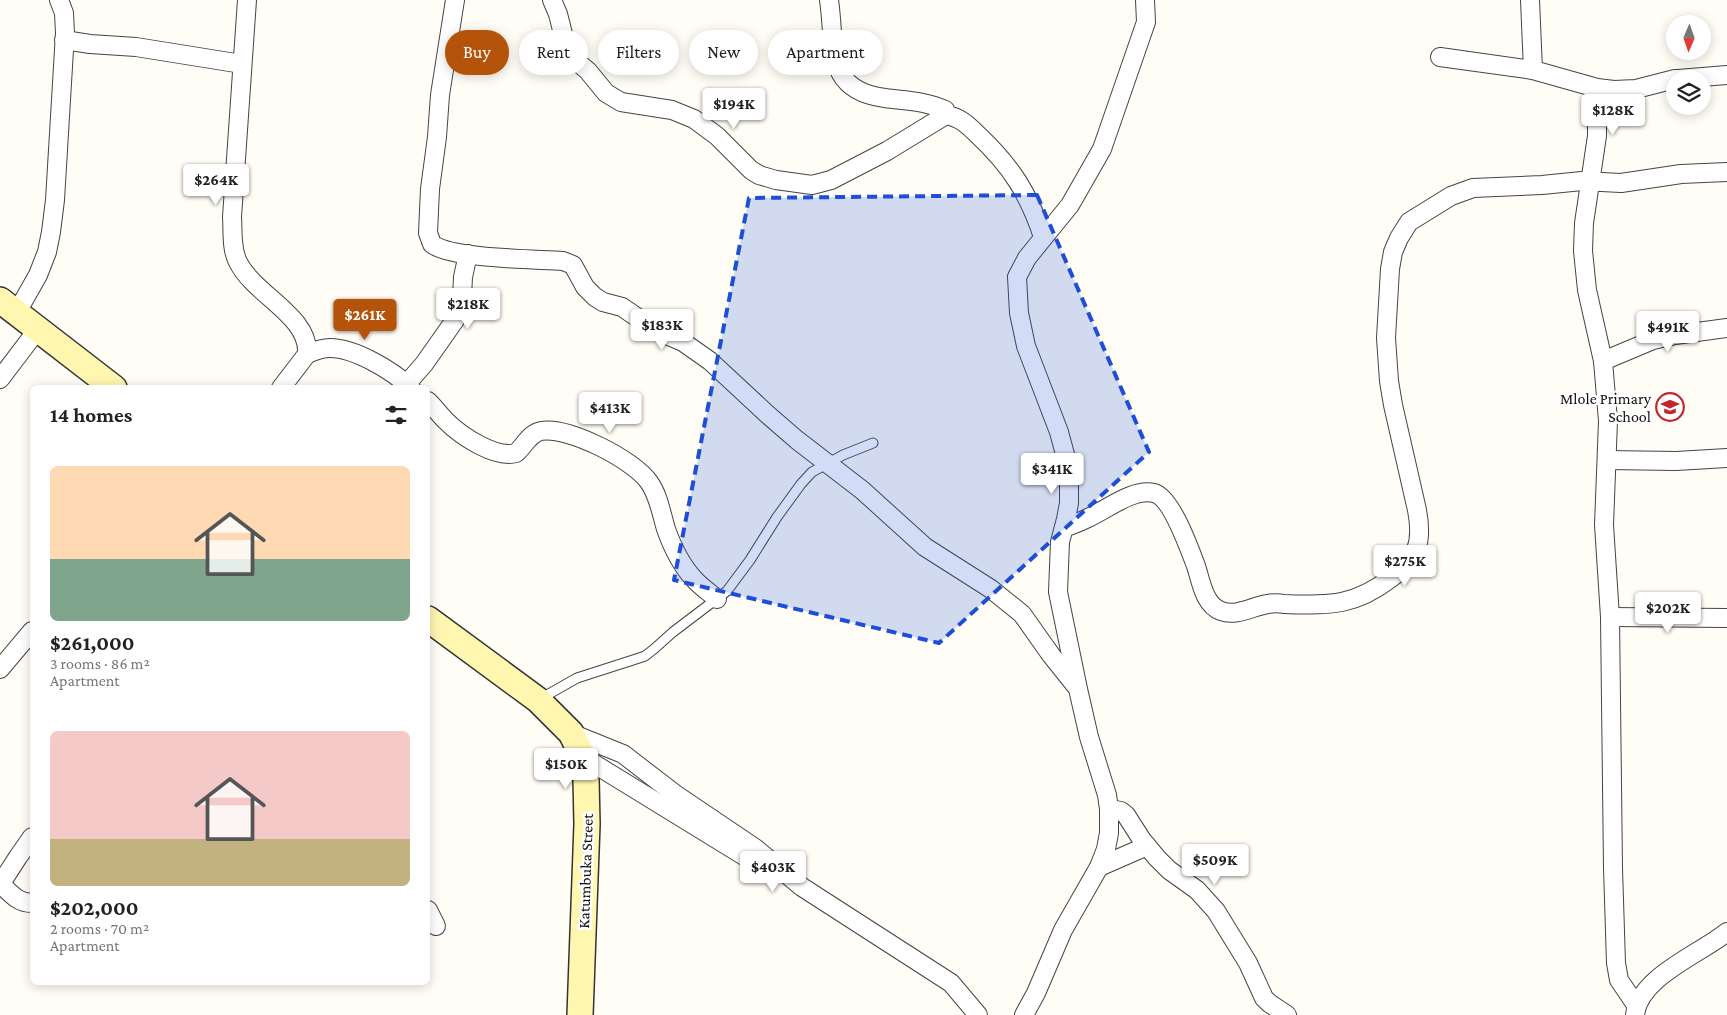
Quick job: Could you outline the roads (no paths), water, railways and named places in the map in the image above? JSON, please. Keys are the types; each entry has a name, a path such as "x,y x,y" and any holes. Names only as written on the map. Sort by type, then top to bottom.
{"main road":[{"path":"8,306 110,385"},
{"name":"Katumbuka Street","path":"430,620 538,700 571,733 583,757 586,779 587,824 580,1015"}],"street":[{"path":"8,306 38,275 47,252 51,232 55,200 64,40 64,13 59,0"},
{"path":"247,0 232,216 236,256 238,263 250,279 300,327 306,337 307,354"},
{"path":"456,0 440,95 438,137 430,189 428,233 430,242 437,247 468,254 563,261 573,265 585,287 598,299 622,307 648,326 682,342 710,360 767,414 862,490 925,547 991,589 1022,614 1078,689"},
{"path":"552,0 558,14 568,54 588,71 606,93 621,102 672,110 694,119 717,136 751,170 759,175 776,180 812,185 831,180 887,152 946,115 956,116 996,153 1014,175 1035,212 1043,236"},
{"path":"829,0 836,61 840,74 845,80 856,90 866,94 924,102 945,110 946,115"},
{"path":"1024,1015 1036,993 1062,930 1099,867 1106,849 1109,833 1109,809 1107,795 1094,754 1078,689 1058,592 1060,542 1069,503 1066,458 1059,432 1031,360 1018,313 1018,273 1043,236 1059,220 1070,205 1102,149 1146,22 1145,0"},
{"path":"1530,0 1533,70"},
{"path":"64,40 143,48 242,64"},
{"path":"1440,58 1533,70 1597,88 1614,90 1636,89 1666,82"},
{"path":"1711,76 1727,75"},
{"path":"1597,88 1597,136 1584,223 1583,251 1587,290 1603,361 1608,420 1604,526 1610,617 1616,963 1619,980 1635,1010"},
{"path":"1064,528 1137,494 1144,492 1158,494 1167,503 1178,522 1205,594 1211,604 1222,612 1238,612 1268,604 1326,605 1369,593 1398,573 1412,557 1418,547 1420,538 1420,524 1392,405 1386,352 1390,269 1393,252 1409,222 1438,203 1462,191 1483,187 1590,181 1621,184 1681,174 1727,172"},
{"path":"410,385 455,320 462,296 463,278 468,254"},
{"path":"1603,361 1627,350 1676,334 1727,328"},
{"path":"0,379 38,329"},
{"path":"283,385 307,354 329,348 348,351 391,373 408,385"},
{"path":"430,404 458,431 477,443 502,454 516,453 537,433 549,431 563,433 586,441 631,464 651,484 660,504 669,536 682,563 694,579 717,599"},
{"path":"1607,460 1676,461 1727,458"},
{"path":"1610,617 1727,618"},
{"path":"0,669 30,633"},
{"path":"571,733 623,754 675,794 754,848 802,887 951,982 976,1015"},
{"path":"583,757 949,983 976,1015"},
{"path":"1109,809 1122,811 1147,846 1169,870 1197,890 1216,911 1248,963 1264,998 1287,1015"},
{"path":"30,840 0,885 16,898 23,902 30,903"},
{"path":"1099,867 1147,846"},
{"path":"430,914 436,926"},
{"path":"1635,1010 1644,992 1660,978 1727,932"}],"lane":[{"path":"538,700 577,678 645,656 717,599 735,581 801,484 812,472 826,463 873,443"}],"place":[{"name":"Mlole Primary School","path":"1670,407"}]}
